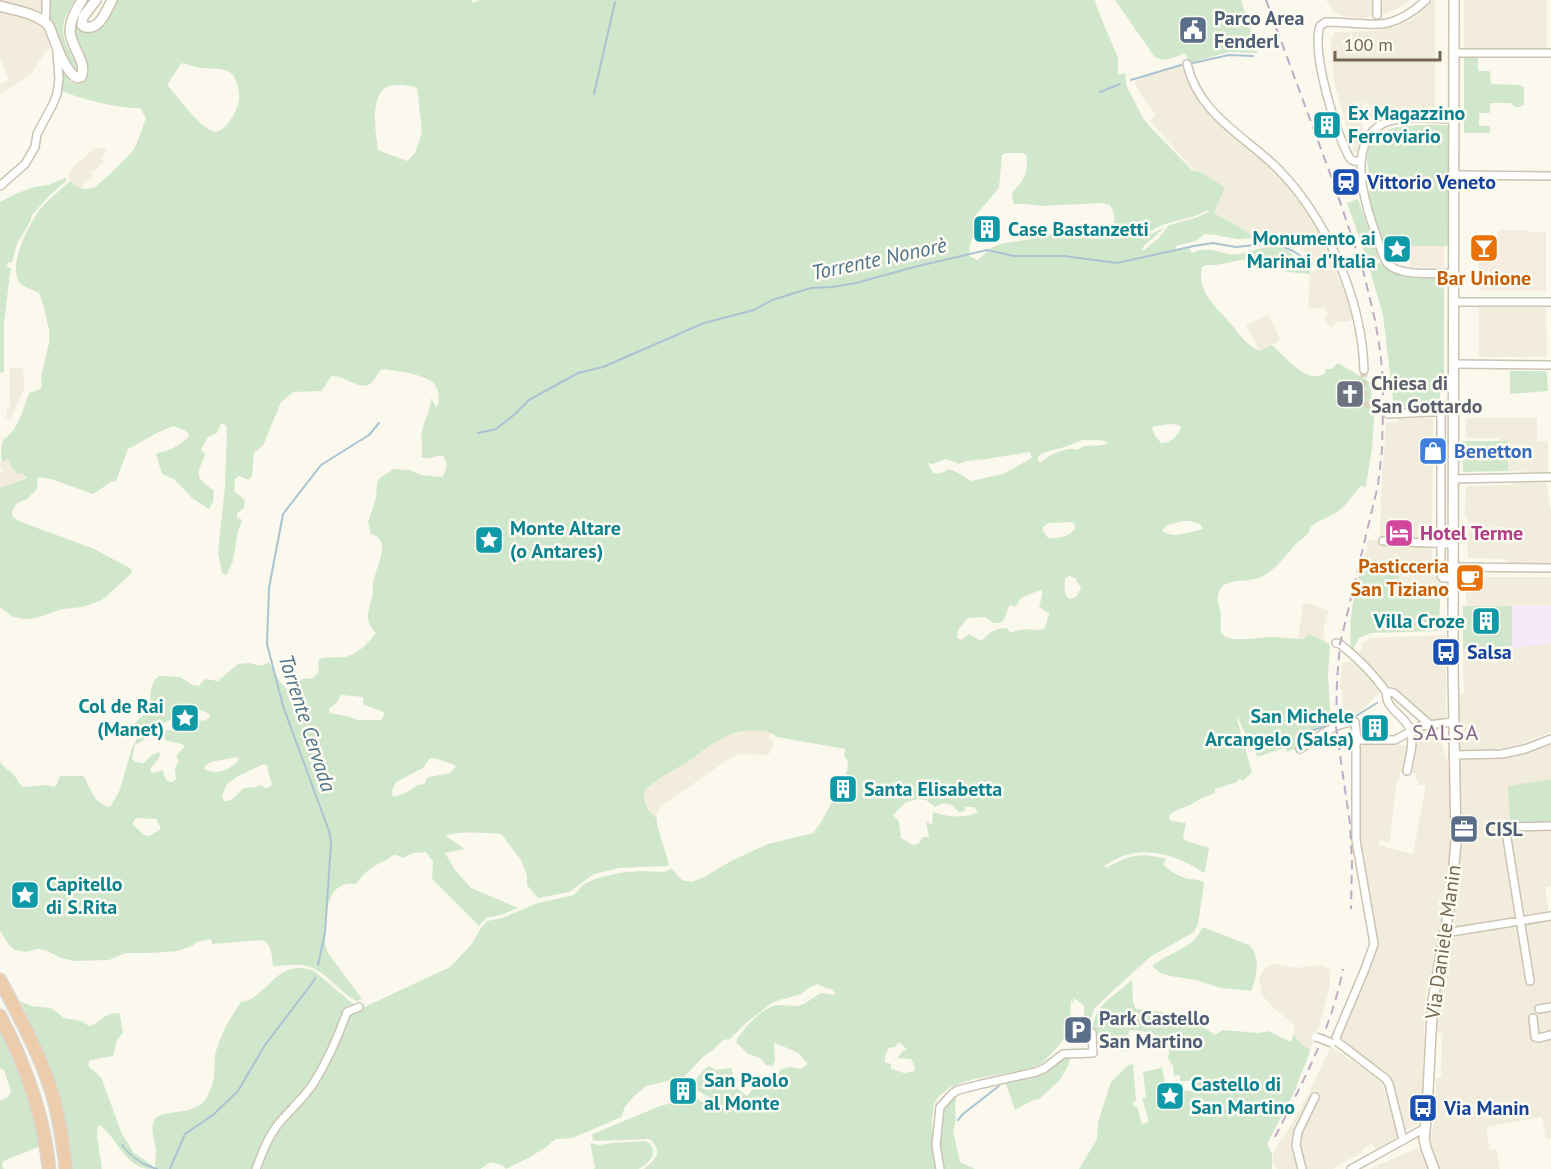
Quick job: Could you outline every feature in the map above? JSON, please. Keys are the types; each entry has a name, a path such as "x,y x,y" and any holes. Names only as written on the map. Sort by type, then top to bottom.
{"highway":[{"path":"0,981 32,1041 52,1091 66,1169"},
{"path":"0,1016 16,1047 34,1094 43,1129 49,1169"}],"street":[{"path":"45,22 46,0"},
{"path":"0,6 34,16 45,22 71,75 77,78 83,74 83,67 72,42 70,31 73,18 82,0"},
{"path":"96,0 82,20 82,25 85,27 96,26 112,0"},
{"path":"1377,0 1377,15"},
{"path":"1361,160 1353,161 1349,157 1327,90 1320,60 1318,37 1320,26 1326,22 1363,25 1389,23 1409,14 1426,0"},
{"name":"Via Daniele Manin","path":"1434,1169 1425,1145 1425,1128 1433,1000 1445,933 1455,855 1456,810 1448,578 1453,567 1454,0"},
{"path":"0,186 25,164 35,147 37,134 53,104 59,79 57,45"},
{"path":"1454,53 1551,53"},
{"path":"1187,64 1191,80 1207,106 1278,168 1307,204 1322,228 1334,252 1353,303 1362,341 1364,370"},
{"path":"1453,273 1407,272 1393,269 1387,264 1364,202 1361,160 1368,137 1384,123 1402,119 1454,119"},
{"path":"1453,175 1551,176"},
{"path":"1453,302 1551,302"},
{"path":"1453,364 1551,365"},
{"path":"1441,411 1441,543 1448,578"},
{"path":"1388,414 1453,411"},
{"path":"1453,479 1551,477"},
{"path":"1383,541 1453,544"},
{"path":"1453,567 1551,568"},
{"path":"1336,643 1366,666 1387,693 1387,702 1411,730 1407,771"},
{"path":"1387,693 1394,693 1429,724"},
{"path":"1300,749 1329,730 1352,721 1356,725 1356,840 1374,944 1335,1040 1351,1053"},
{"path":"1357,741 1395,740 1420,726 1453,722"},
{"path":"1454,755 1507,753 1551,739"},
{"path":"1530,981 1506,830 1508,827 1551,826"},
{"path":"1445,933 1551,916"},
{"path":"256,1169 263,1150 279,1124 298,1103 321,1069 337,1039 347,1012 359,1006"},
{"path":"1539,1009 1551,1007"},
{"path":"1533,1018 1535,1037 1551,1035"},
{"path":"940,1169 936,1145 940,1107 952,1094 958,1090 1036,1072 1063,1054 1093,1053 1092,1033"},
{"path":"1314,1036 1351,1053 1386,1078 1403,1140"},
{"path":"1302,1169 1296,1145 1298,1132 1315,1096"},
{"path":"1351,1169 1425,1128"}],"shaded area":[{"path":"0,0 43,0 44,10 35,11 4,2 0,3"},
{"path":"1326,0 1373,0 1373,16 1363,18 1339,15 1333,11"},
{"path":"1381,0 1410,0 1399,8 1381,15"},
{"path":"1432,0 1435,0 1435,112 1393,112 1392,118 1370,119 1369,103 1365,103 1361,106 1363,139 1359,151 1354,153 1334,81 1330,39 1334,36 1334,32 1372,31 1398,26 1413,19"},
{"path":"1464,0 1547,0 1547,48 1464,49"},
{"path":"0,9 26,15 26,18 38,22 42,26 50,48 32,73 0,97 0,85 8,80 8,77 0,57"},
{"path":"1185,63 1190,83 1206,108 1275,170 1310,214 1331,255 1331,265 1335,267 1343,287 1353,320 1337,322 1331,328 1324,319 1328,315 1324,308 1308,309 1310,274 1321,266 1309,259 1295,245 1272,238 1255,238 1214,213 1225,187 1192,168 1150,121 1156,115 1141,95 1135,81"},
{"path":"95,148 107,151 101,158 104,162 91,173 93,176 80,188 70,181 71,169"},
{"path":"1498,230 1546,232 1546,291 1479,291 1478,239 1483,239 1483,235 1494,235 1494,243 1498,243"},
{"path":"1410,246 1444,246 1444,268 1410,267"},
{"path":"1479,306 1546,306 1547,357 1479,357"},
{"path":"1269,315 1279,341 1260,352 1246,325"},
{"path":"10,368 23,368 24,389 10,419 6,418 10,406"},
{"path":"1398,418 1433,418 1432,573 1440,582 1440,599 1399,599 1361,567 1369,540 1380,540 1386,422 1398,422"},
{"path":"1466,418 1537,418 1537,441 1548,441 1548,471 1508,471 1508,441 1499,441 1499,438 1466,438"},
{"path":"8,459 12,468 18,474 22,473 25,479 0,488 0,472 3,471 0,462"},
{"path":"1516,480 1546,480 1551,511 1551,565 1509,564 1507,559 1468,558 1468,518 1465,518 1466,486 1510,485 1516,483"},
{"path":"1466,577 1551,577 1551,606 1466,606"},
{"path":"1303,603 1328,611 1323,633 1326,643 1309,634 1304,639 1298,639"},
{"path":"1512,606 1551,606 1551,644 1512,648"},
{"path":"1446,635 1446,720 1433,722 1391,686 1382,683 1355,655 1363,649 1361,645 1368,638"},
{"path":"1551,644 1551,732 1525,742 1518,748 1502,752 1460,753 1459,693 1464,693 1463,650"},
{"path":"1351,661 1368,671 1366,674 1373,677 1382,693 1374,697 1362,711 1344,719 1342,690 1340,689 1342,663"},
{"path":"1434,729 1441,741 1451,770 1452,853 1439,942 1425,999 1422,1121 1402,1133 1390,1075 1336,1040 1375,951 1358,836 1358,747 1360,744 1396,744 1409,747 1405,770 1400,772 1396,785 1390,842 1380,840 1378,845 1413,854 1426,785 1418,785 1416,774 1412,773 1416,747 1414,746 1419,731"},
{"path":"752,730 770,732 769,738 772,740 773,747 769,754 739,754 729,759 661,806 657,812 657,819 652,815 643,795 655,781 725,736"},
{"path":"1551,744 1551,886 1545,887 1549,914 1451,930 1458,857 1460,758 1505,757"},
{"path":"1551,919 1551,1004 1537,1007 1536,1011 1551,1009 1551,1138 1546,1139 1542,1117 1486,1127 1490,1149 1496,1149 1500,1169 1440,1169 1430,1144 1430,1136 1436,1102 1436,1078 1441,1077 1442,1033 1437,1033 1439,995 1449,938 1517,926 1527,983 1533,982 1525,924"},
{"path":"1276,964 1296,968 1321,965 1330,970 1330,985 1317,1033 1311,1038 1314,1041 1310,1050 1295,1038 1293,1023 1274,1009 1262,995 1259,977 1266,967"},
{"path":"1331,1046 1382,1082 1398,1136 1376,1149 1372,1144 1364,1148 1362,1152 1333,1169 1277,1169 1273,1163 1273,1155 1280,1139 1285,1135 1305,1101"},
{"path":"1418,1148 1429,1169 1370,1169 1380,1164"}],"green space":[{"path":"49,0 75,0 63,28 66,42 79,69 75,77 52,30"},
{"path":"81,0 90,0 80,14 77,23 83,31 90,32 113,0 471,0 473,3 480,0 1095,0 1118,58 1118,75 1125,73 1127,87 1143,118 1192,170 1202,173 1225,187 1214,213 1255,238 1238,239 1205,234 1196,241 1176,246 1175,250 1189,248 1192,253 1211,250 1239,254 1268,247 1279,247 1288,251 1311,269 1310,274 1280,270 1271,256 1205,265 1202,267 1201,276 1208,298 1243,339 1260,351 1272,345 1297,368 1311,376 1325,373 1326,369 1332,369 1338,363 1370,383 1374,421 1366,487 1361,486 1340,510 1312,526 1308,534 1269,572 1260,578 1226,584 1218,596 1221,630 1227,637 1232,639 1272,637 1304,639 1309,634 1329,644 1331,726 1311,732 1306,743 1299,747 1287,752 1285,748 1257,757 1249,733 1247,738 1237,719 1252,772 1243,781 1239,779 1237,782 1215,789 1215,793 1169,815 1172,821 1186,823 1183,838 1209,848 1204,873 1178,859 1149,852 1126,855 1104,866 1106,868 1135,856 1156,857 1166,859 1163,864 1176,874 1204,883 1198,924 1194,932 1150,957 1105,998 1094,1009 1089,1030 1084,1025 1084,1006 1074,998 1073,1004 1071,1000 1070,1025 1066,1036 1041,1064 1029,1069 964,1082 949,1088 938,1097 934,1104 932,1120 932,1141 937,1169 644,1169 652,1162 657,1152 650,1139 593,1140 592,1134 660,1106 694,1097 714,1109 725,1107 695,1089 697,1078 709,1066 716,1070 731,1068 738,1089 747,1096 753,1089 770,1085 777,1080 780,1070 790,1067 801,1069 808,1064 798,1053 780,1045 774,1043 775,1061 772,1066 748,1054 736,1042 747,1026 768,1008 776,1005 801,1005 821,993 836,995 832,989 817,984 801,994 773,1002 730,1039 723,1040 704,1056 684,1077 646,1086 633,1097 621,1117 573,1138 556,1139 545,1148 506,1169 502,1165 491,1162 480,1169 155,1169 156,1151 152,1130 155,1119 164,1114 194,1108 205,1100 213,1080 218,1045 234,1013 241,1002 258,994 281,974 290,969 301,968 314,971 358,1010 450,967 471,945 487,921 502,918 538,903 574,895 584,884 619,873 664,872 672,869 682,880 692,882 768,844 813,833 835,796 846,788 842,782 848,762 844,756 845,749 777,737 764,731 740,732 725,737 645,790 645,802 657,819 668,866 619,868 594,874 569,892 538,898 527,885 527,875 521,860 501,834 447,835 465,849 445,853 455,870 471,888 518,908 486,918 479,926 432,879 433,862 426,852 413,853 403,858 393,855 369,870 356,884 340,886 331,898 326,913 325,941 328,953 362,999 357,1001 344,993 321,972 307,966 273,966 270,947 262,940 212,944 211,939 196,942 178,951 125,953 109,960 75,961 61,958 45,950 37,949 26,952 15,950 9,945 0,931 0,761 22,787 47,785 53,787 56,786 60,776 82,776 97,800 110,807 119,792 136,741 137,733 134,724 151,707 152,686 159,676 180,677 199,686 205,679 218,681 238,664 249,663 262,666 269,662 280,682 287,689 302,680 312,679 319,672 318,662 321,658 345,657 358,651 376,633 369,623 368,614 382,547 377,537 371,534 368,522 376,498 377,482 394,469 442,477 446,466 443,456 421,457 422,432 431,398 436,407 439,400 436,386 427,379 382,369 372,383 366,386 332,376 321,391 293,392 281,402 263,445 254,453 252,477 248,480 239,476 235,479 234,491 245,500 244,508 237,513 237,518 242,522 238,530 233,561 225,575 222,573 218,552 225,486 227,427 221,424 217,433 208,437 201,450 205,456 199,476 214,490 213,502 209,509 192,498 174,479 162,474 156,454 174,447 189,436 184,430 173,426 128,449 116,481 93,494 51,479 38,477 37,489 27,499 17,503 12,512 13,517 21,522 92,548 130,568 131,574 102,600 83,607 62,609 36,618 25,619 13,617 0,607 0,488 26,477 22,473 18,474 12,468 8,459 2,462 2,445 3,440 17,425 29,393 42,386 41,377 49,343 49,330 39,293 22,285 17,278 16,268 21,245 42,207 70,181 81,188 95,187 132,152 146,118 140,108 98,102 57,89 54,49 69,81 75,84 81,83 87,77 71,40","holes":["183,63 199,68 221,69 234,76 239,90 239,100 226,126 217,132 212,131 195,118 167,85 180,65","395,85 417,87 422,132 415,153 407,161 378,150 375,118 377,101 384,89","1005,153 1022,153 1027,158 1025,175 1013,193 1014,204 1042,206 1102,203 1110,205 1114,215 1113,233 1150,231 1208,210 1209,212 1169,225 1159,238 1144,250 1142,249 1144,246 1165,227 1151,234 1137,235 1042,234 1031,239 1005,243 991,248 977,260 969,256 975,216 999,188 1002,155","1171,424 1181,427 1176,436 1168,442 1161,443 1152,428 1155,426","1082,440 1099,440 1108,443 1084,446 1077,450 1063,450 1041,462 1038,461 1038,456","1030,452 1032,458 1003,474 971,481 950,469 942,473 933,473 928,463 932,464 946,459 959,464","1183,521 1200,524 1203,529 1182,534 1162,531 1167,525","1072,522 1075,525 1072,532 1060,538 1048,538 1043,527 1049,523","1069,576 1075,578 1081,588 1077,596 1071,599 1065,593 1065,579","1042,591 1039,607 1050,614 1044,629 1011,633 1007,628 999,629 981,641 969,634 961,640 957,638 958,630 968,618 985,617 993,623 1000,623 1004,620 1009,606 1015,607 1021,598","341,695 363,697 363,704 385,713 381,720 358,720 329,713 329,709","197,709 210,715 203,721 194,718 181,729 165,732 165,740 185,746 176,756 179,761 175,768 176,779 173,782 166,779 163,770 154,773 150,771 160,756 159,752 153,754 144,763 132,759 135,745 147,738 158,726 188,711","236,757 239,759 223,771 213,772 204,769 211,762","430,758 453,764 456,767 450,773 429,777 425,784 418,785 405,793 393,797 392,791 396,782 423,768","264,764 268,766 272,784 270,787 265,788 260,785 244,788 233,799 227,801 224,801 222,796 227,784 238,776","919,799 926,800 935,807 943,803 952,805 959,812 964,811 966,807 974,807 978,812 967,816 933,812 932,825 926,821 929,837 923,837 918,844 913,845 901,838 899,821 893,815 906,802","135,819 156,819 160,829 150,835 144,835 132,824","899,1042 907,1050 897,1058 911,1059 915,1071 904,1073 891,1069 891,1064 885,1062 889,1048 895,1047"]},
{"name":"Parco Area Fenderl","path":"1115,0 1241,0 1258,53 1229,52 1189,63 1185,53 1169,59 1158,58 1154,56"},
{"path":"1464,57 1478,57 1478,71 1490,71 1491,84 1524,87 1524,105 1521,107 1514,107 1511,103 1490,103 1490,113 1479,113 1479,126 1490,126 1490,133 1464,133"},
{"path":"1446,125 1450,127 1451,246 1410,246 1410,255 1388,259 1369,204 1370,186 1374,186 1374,179 1370,178 1367,164 1370,146 1376,137 1397,127"},
{"path":"65,178 67,180 32,215 17,244 12,263 8,262 7,267 11,268 4,323 4,372 0,373 0,202 15,194"},
{"path":"1358,199 1379,259 1367,260 1347,203"},
{"path":"1381,263 1396,274 1444,276 1444,376 1441,376 1438,405 1394,410 1391,408 1393,399 1383,315 1368,264"},
{"path":"1510,371 1547,371 1548,391 1510,394"},
{"path":"1463,441 1508,441 1508,471 1463,472"},
{"path":"1361,567 1399,570 1399,598 1440,599 1439,631 1371,633 1359,638 1352,652 1351,620"},
{"path":"1463,606 1512,606 1512,646 1463,650"},
{"path":"1551,779 1551,822 1510,823 1508,786"},
{"path":"1203,927 1249,945 1253,950 1257,967 1251,991 1221,988 1196,980 1170,976 1160,973 1152,966 1193,941"},
{"path":"1132,980 1133,1002 1136,1009 1180,1016 1215,1035 1223,1030 1259,1033 1268,1031 1291,1042 1294,1033 1297,1040 1310,1050 1296,1089 1267,1144 1272,1154 1272,1169 1079,1169 1097,1139 1098,1122 1111,1082 1128,1065 1133,1064 1136,1101 1133,1102 1134,1107 1137,1106 1142,1124 1149,1122 1142,1098 1146,1097 1143,1072 1162,1068 1167,1090 1196,1091 1196,1081 1180,1081 1180,1075 1174,1076 1173,1066 1168,1058 1169,1050 1163,1039 1150,1033 1130,1030 1128,1051 1106,1049 1106,1040 1095,1036 1093,1029 1097,1013"},
{"path":"20,1001 31,1006 51,1008 64,1018 81,1021 89,1026 107,1015 120,1014 123,1033 117,1040 113,1056 90,1060 88,1064 101,1077 122,1134 134,1153 152,1165 152,1169 143,1168 128,1159 100,1125 97,1135 102,1169 73,1169 54,1081 40,1043"},
{"path":"0,1023 23,1077 41,1146 3,1161 4,1169 0,1169 0,1101 8,1097 11,1091 4,1070 0,1068"},
{"path":"1062,1057 1070,1058 1060,1080 1039,1099 1015,1110 1006,1084 1039,1071"},
{"path":"956,1096 956,1120 953,1131 960,1162 975,1169 944,1169 940,1156 941,1114 945,1104"},
{"path":"645,1141 652,1146 653,1155 640,1168 594,1169 590,1143 599,1145"}],"waterway":[{"path":"594,94 615,2"},
{"path":"1193,63 1229,55 1253,56"},
{"path":"1131,80 1181,65"},
{"path":"1100,92 1120,84"},
{"name":"Torrente Nonorè","path":"478,433 496,429 529,400 578,373 603,367 704,323 754,310 772,300 811,288 856,283 987,250 1014,256 1064,256 1117,263 1213,243 1236,247 1264,244 1279,245 1312,263"},
{"path":"1389,260 1410,256"},
{"name":"Torrente Cervada","path":"318,965 325,933 331,842 283,706 267,644 269,588 283,514 321,465 369,435 379,423"},
{"path":"1342,721 1356,716 1377,703"},
{"path":"1311,731 1332,724"},
{"name":"Torrente Cervada","path":"170,1169 185,1134 213,1115 238,1091 265,1045 315,978"},
{"path":"958,1120 999,1086"},
{"path":"122,1145 138,1160 157,1169"}],"tunnel":[{"path":"1364,370 1364,393 1367,404 1388,414"}],"railway":[{"path":"1266,0 1363,270 1375,320 1383,378 1382,450 1378,485 1340,644 1337,680 1336,727 1350,824 1351,909"},
{"path":"1275,1137 1324,1035 1343,969"}],"place":[{"name":"Parco Area Fenderl","path":"1193,30"},
{"name":"Ex Magazzino Ferroviario","path":"1327,125"},
{"name":"Vittorio Veneto","path":"1346,182"},
{"name":"Case Bastanzetti","path":"987,229"},
{"name":"Bar Unione","path":"1484,248"},
{"name":"Monumento ai Marinai d'Italia","path":"1397,249"},
{"name":"Chiesa di San Gottardo","path":"1350,394"},
{"name":"Benetton","path":"1433,451"},
{"name":"Hotel Terme","path":"1399,533"},
{"name":"Monte Altare (o Antares)","path":"489,540"},
{"name":"Pasticceria San Tiziano","path":"1470,578"},
{"name":"Villa Croze","path":"1486,621"},
{"name":"Salsa","path":"1446,652"},
{"name":"Col de Rai (Manet)","path":"185,718"},
{"name":"San Michele Arcangelo (Salsa)","path":"1375,728"},
{"name":"Santa Elisabetta","path":"843,789"},
{"name":"CISL","path":"1464,829"},
{"name":"Capitello di S.Rita","path":"25,895"},
{"name":"Park Castello San Martino","path":"1078,1030"},
{"name":"San Paolo al Monte","path":"683,1091"},
{"name":"Castello di San Martino","path":"1170,1096"},
{"name":"Via Manin","path":"1423,1108"}],"district":[{"name":"SALSA","path":"1446,732"}]}
